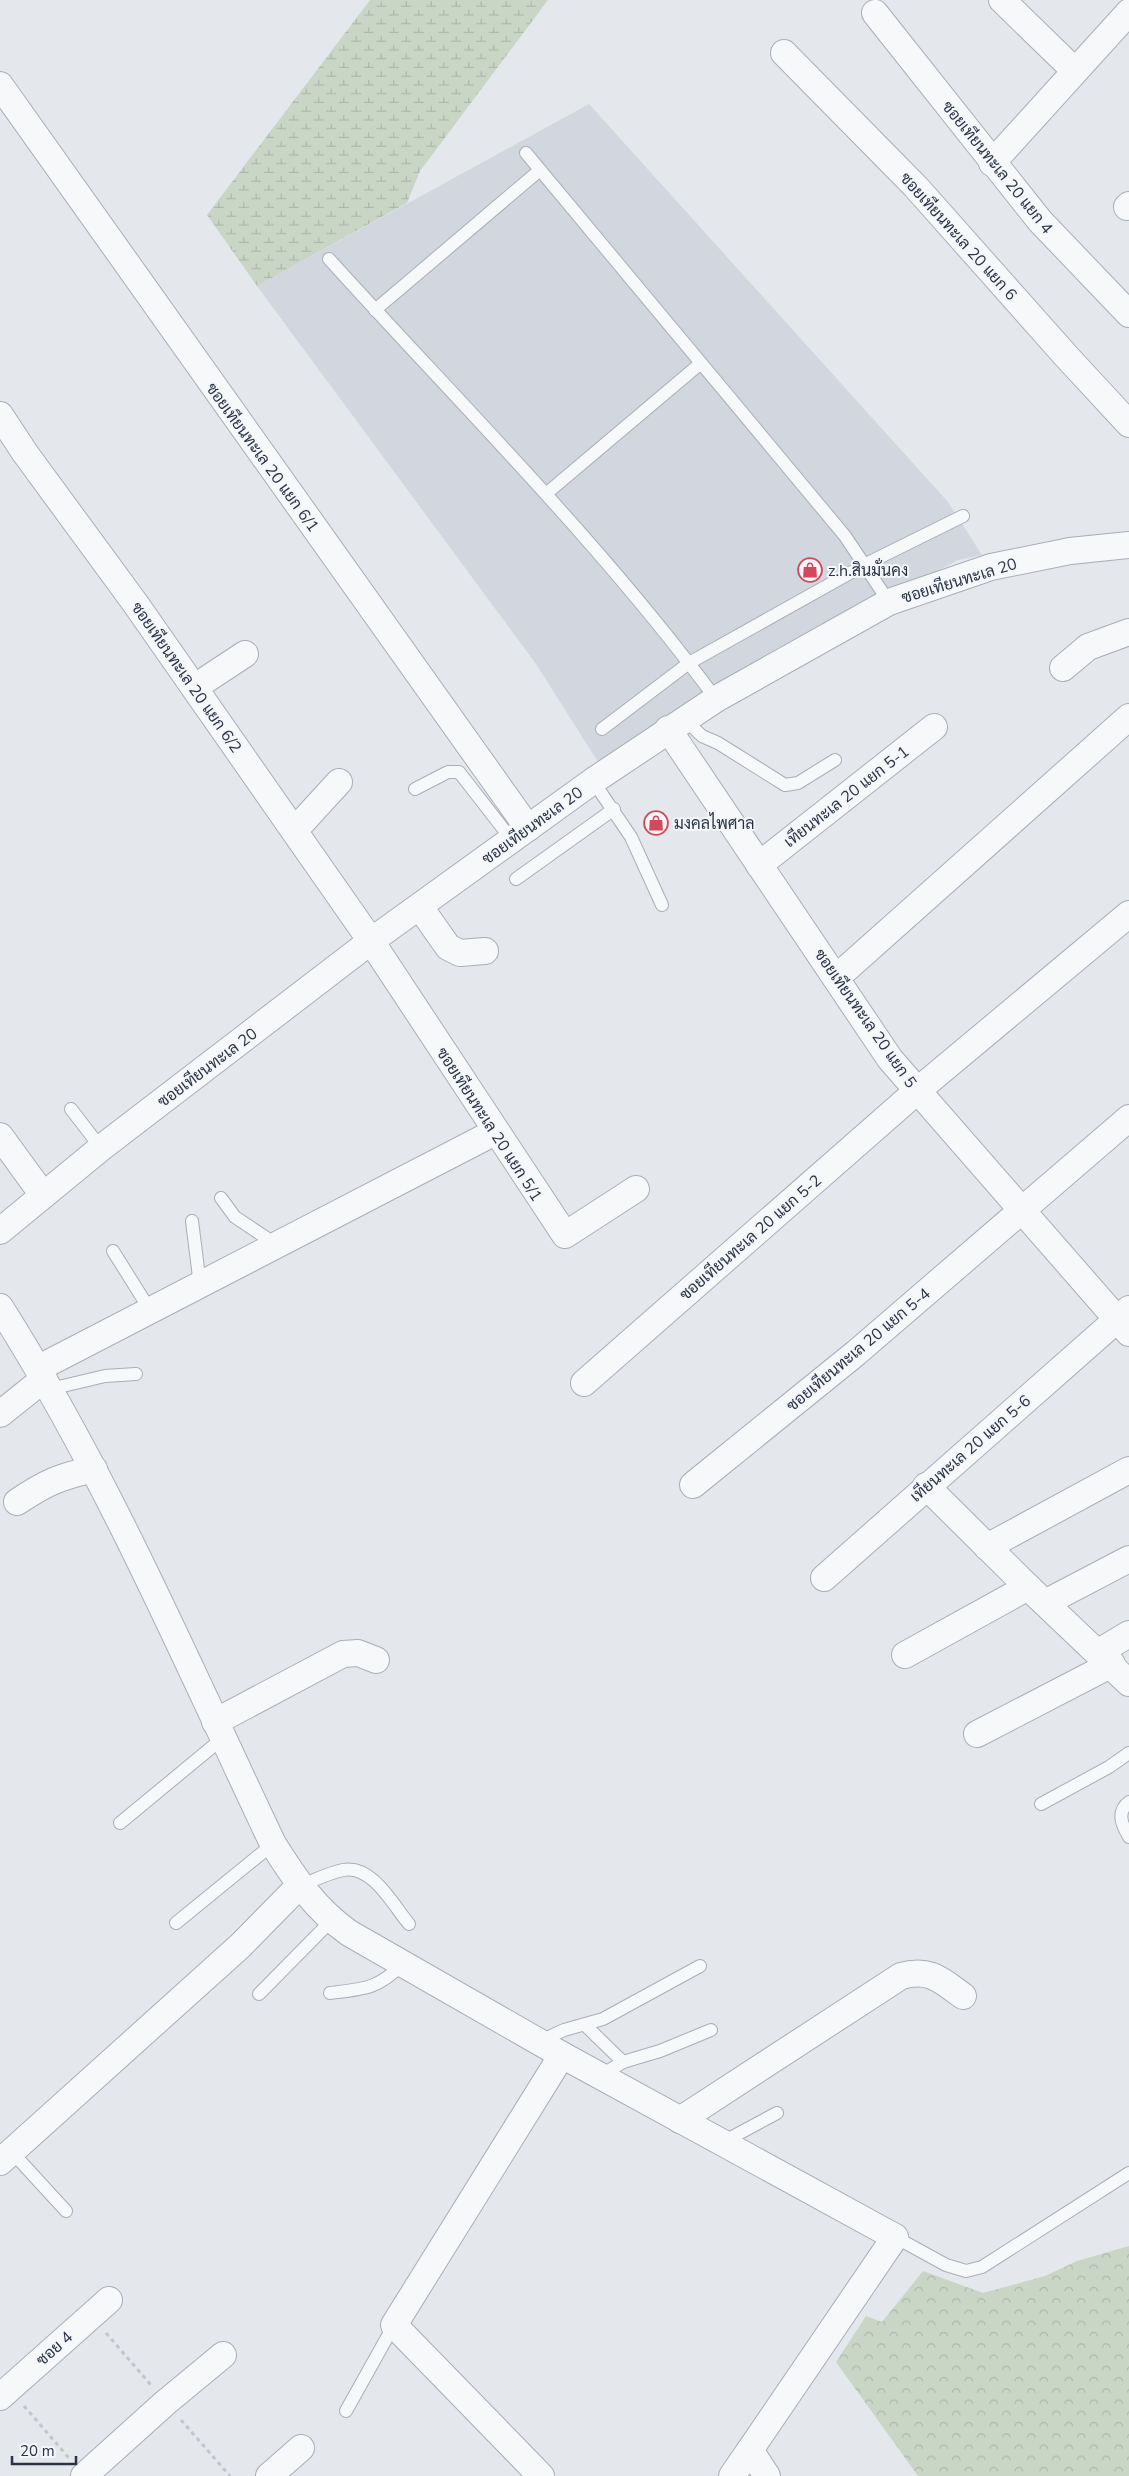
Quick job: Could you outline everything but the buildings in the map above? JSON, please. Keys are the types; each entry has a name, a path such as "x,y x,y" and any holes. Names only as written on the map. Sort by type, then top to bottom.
{"street":[{"path":"1002,0 1075,71"},
{"path":"992,163 1129,12"},
{"name":"ซอยเทียนทะเล 20 แยก 4","path":"875,13 992,163 1040,220 1129,314"},
{"name":"ซอยเทียนทะเล 20 แยก 6","path":"784,53 916,188 1129,424"},
{"name":"ซอยเทียนทะเล 20 แยก 6/1","path":"0,85 520,834"},
{"name":"ซอยเทียนทะเล 20 แยก 6/2","path":"0,415 25,453 195,687 371,941"},
{"name":"ซอยเทียนทะเล 20","path":"0,1231 100,1148 371,941 593,781 716,699 889,602 991,568 1070,552 1129,545"},
{"path":"1062,668 1088,647 1129,632"},
{"path":"195,687 246,654"},
{"path":"836,978 1129,717"},
{"name":"ซอยเทียนทะเล 20 แยก 5","path":"676,724 759,864 890,1058 1021,1210 1125,1321"},
{"name":"เทียนทะเล 20 แยก 5-1","path":"759,864 934,727"},
{"path":"295,830 339,782"},
{"path":"420,906 448,947 460,953 485,951"},
{"name":"ซอยเทียนทะเล 20 แยก 5-2","path":"584,1383 917,1091 1129,914"},
{"name":"ซอยเทียนทะเล 20 แยก 5/1","path":"371,941 495,1132 565,1235 636,1190"},
{"name":"ซอยเทียนทะเล 20 แยก 5-4","path":"693,1485 856,1353 1129,1118"},
{"path":"0,1414 44,1378 150,1310 495,1132"},
{"path":"0,1136 43,1195"},
{"path":"0,1307 44,1378 110,1500 273,1844 299,1886 331,1921 538,2042 895,2237 732,2476"},
{"name":"เทียนทะเล 20 แยก 5-6","path":"824,1578 926,1486 1125,1321"},
{"path":"17,1502 48,1482 65,1475 94,1470"},
{"path":"987,1547 1129,1470"},
{"path":"926,1486 1036,1595 1113,1666"},
{"path":"905,1655 1036,1595 1129,1559"},
{"path":"977,1734 1113,1666 1129,1634"},
{"path":"219,1730 343,1654 358,1653 376,1660"},
{"path":"6,2157 240,1946 299,1886"},
{"path":"680,2120 901,1976 915,1972 927,1973 964,1996"},
{"path":"541,2476 394,2325 562,2055"},
{"name":"ซอย 4","path":"4,2393 108,2300"},
{"path":"85,2476 165,2402 223,2355"},
{"path":"269,2476 301,2448"},
{"path":"750,2450 767,2476"}],"lane":[{"path":"526,153 845,536 866,564 889,602"},
{"path":"375,310 540,170"},
{"path":"329,260 547,493 689,663 716,699"},
{"path":"547,493 702,363"},
{"path":"602,728 689,663 866,564 963,516"},
{"path":"676,724 718,743 785,785 798,783 835,760"},
{"path":"415,789 448,772 459,772 520,834"},
{"path":"593,781 614,809 644,863 662,905"},
{"path":"516,879 614,809"},
{"path":"71,1109 100,1148"},
{"path":"221,1198 235,1217 277,1245"},
{"path":"192,1221 200,1285"},
{"path":"113,1251 150,1310"},
{"path":"44,1378 136,1374"},
{"path":"120,1824 219,1730"},
{"path":"1041,1804 1109,1767 1129,1753"},
{"path":"1129,1802 1123,1806 1120,1814 1129,1837"},
{"path":"176,1923 273,1844"},
{"path":"299,1886 345,1870 363,1872 376,1884 409,1924"},
{"path":"259,1994 331,1921"},
{"path":"330,1993 362,1989 380,1984 403,1964"},
{"path":"538,2042 564,2030 603,2019 700,1966"},
{"path":"585,2025 623,2062"},
{"path":"600,2076 623,2062 660,2051 711,2030"},
{"path":"723,2142 776,2113"},
{"path":"6,2157 66,2211"},
{"path":"895,2237 946,2265 966,2270 982,2267 1129,2173"},
{"path":"346,2411 394,2325"}],"path":[{"path":"4,2393 85,2476"}],"shaded area":[{"path":"589,104 948,502 982,555 958,560 784,652 600,765 536,664 257,286"}],"green space":[{"path":"370,0 548,0 420,171 407,203 257,286 207,215"},
{"path":"1129,2246 1129,2476 918,2476 836,2362 866,2316 882,2322 923,2271 983,2293 1045,2276 1077,2261"}],"place":[{"name":"z.h.สินมั่นคง","path":"810,570"},
{"name":"มงคลไพศาล","path":"656,823"}]}
